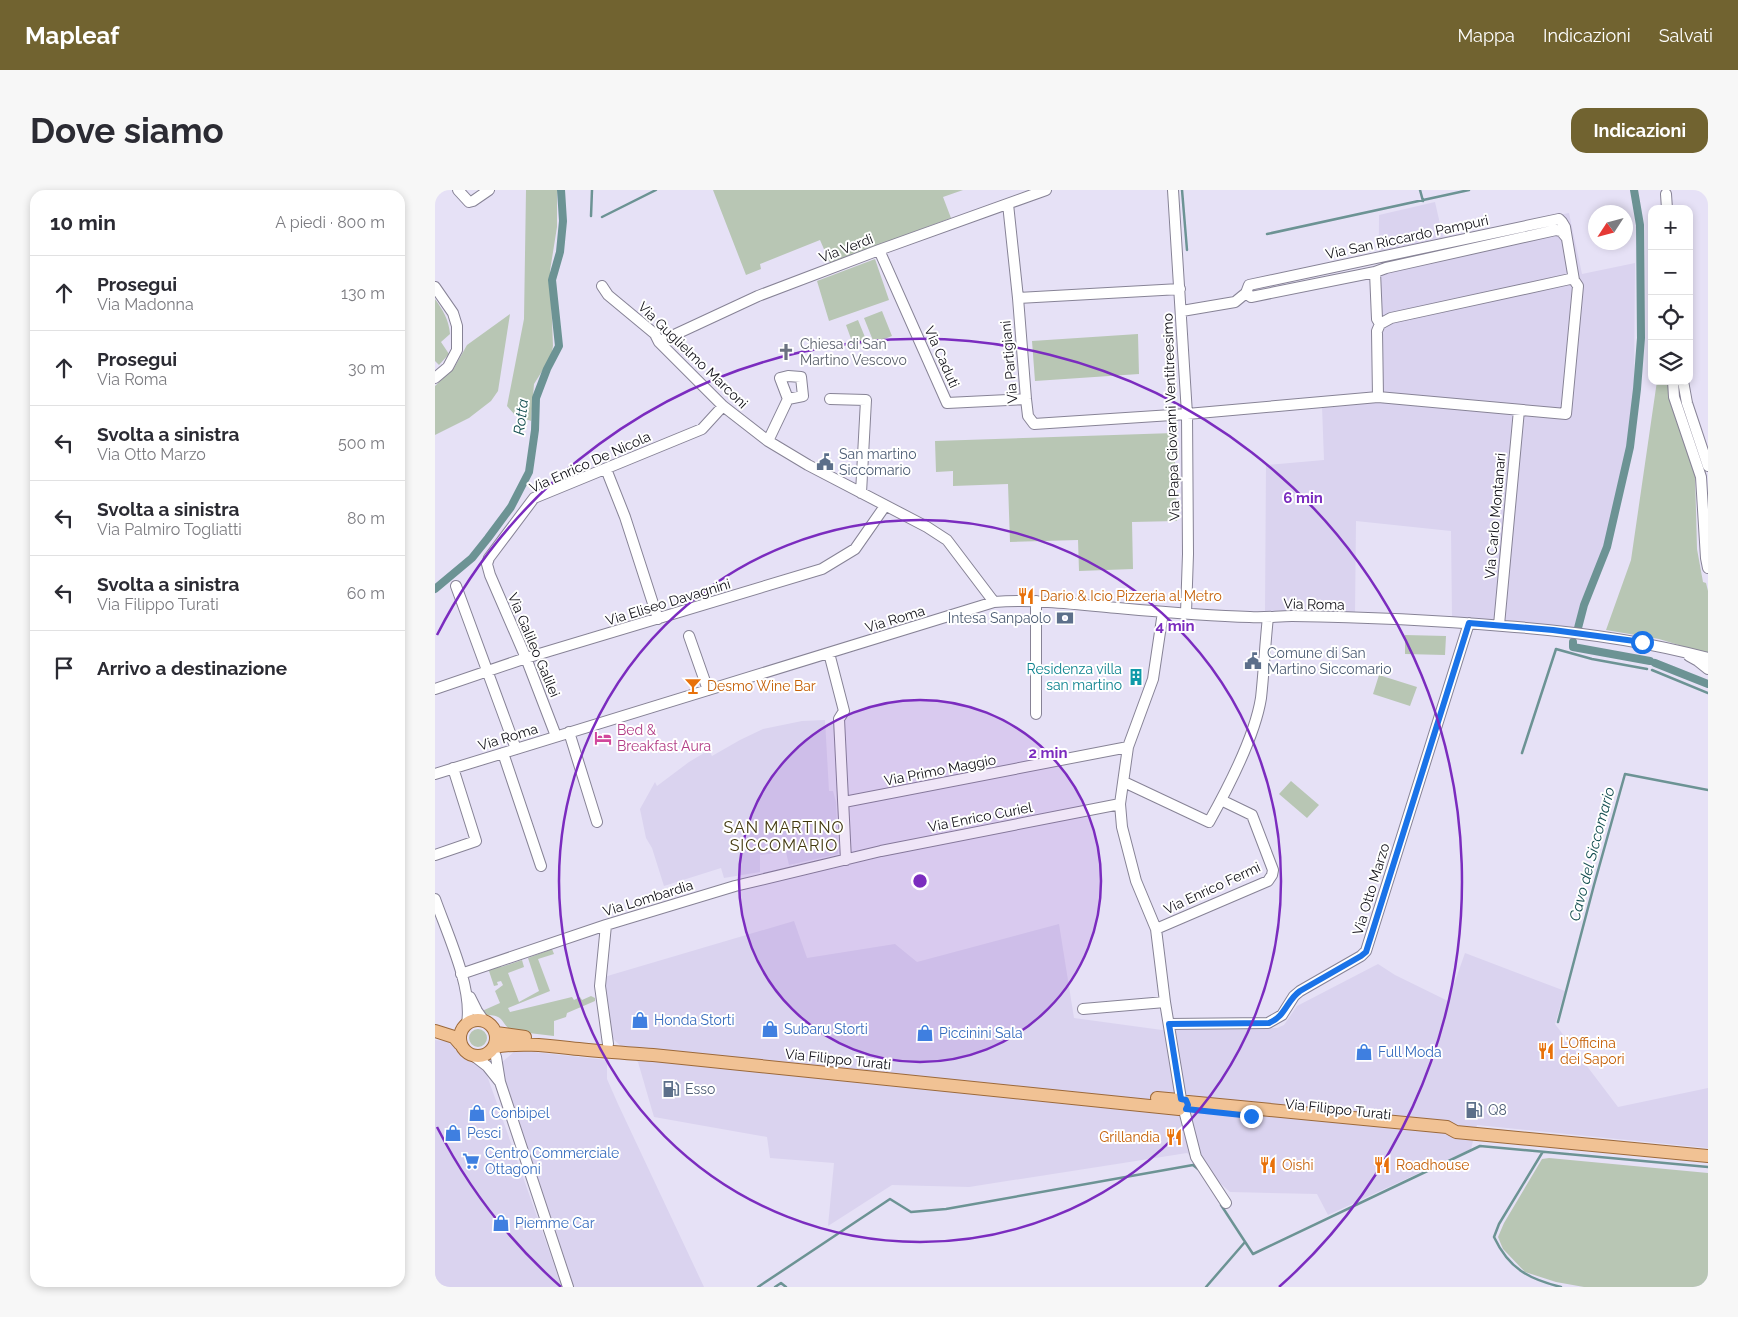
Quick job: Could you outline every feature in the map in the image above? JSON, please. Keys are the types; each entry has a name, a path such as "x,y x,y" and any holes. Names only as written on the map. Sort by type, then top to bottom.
{"main road":[{"path":"478,1020 491,1025 496,1033 496,1039 493,1048 484,1056 474,1056 463,1049 454,1037 435,1031 465,1025 478,1020"},
{"path":"460,1044 460,1035 465,1025"},
{"name":"Via Filippo Turati","path":"496,1033 1183,1105 1445,1136 1456,1132 1708,1156"},
{"name":"Via Filippo Turati","path":"493,1048 511,1044 527,1044 1183,1105"}],"street":[{"path":"458,190 469,202 489,190"},
{"name":"Via Verdi","path":"659,342 758,296 1046,190"},
{"name":"Via Papa Giovanni Ventitreesimo","path":"1173,190 1187,414 1188,554 1186,613"},
{"path":"1666,194 1667,205"},
{"name":"Via Partigiani","path":"1008,204 1028,416 1034,424 1187,414"},
{"name":"Via San Riccardo Pampuri","path":"1182,311 1235,302 1246,293 1249,285 1559,219 1565,227 1575,280 1578,286 1566,414 1519,410"},
{"name":"Via San Riccardo Pampuri","path":"1246,293 1251,296 1372,273 1386,268 1556,230 1561,231 1566,237"},
{"name":"Via Caduti","path":"879,250 947,403 1026,399"},
{"path":"1383,257 1386,268"},
{"path":"1365,260 1372,273"},
{"name":"Via San Riccardo Pampuri","path":"1372,273 1377,320 1380,324 1377,330 1378,397"},
{"path":"1380,324 1391,318 1570,279 1575,280"},
{"name":"Via Guglielmo Marconi","path":"602,286 608,295 655,334 659,342 723,406 769,441 808,465 927,527 947,540 994,602"},
{"path":"435,287 453,312 457,326 457,350 448,367 435,378"},
{"path":"1018,298 1179,288"},
{"path":"1673,385 1674,397 1701,476 1708,568"},
{"path":"1684,385 1687,404 1708,466"},
{"path":"1187,414 1378,397 1519,410"},
{"path":"769,441 788,399"},
{"path":"831,399 866,400 861,493"},
{"name":"Via Enrico De Nicola","path":"487,564 489,558 534,498 702,429 723,406"},
{"name":"Via Carlo Montanari","path":"1499,626 1519,410"},
{"path":"606,469 625,517 658,619"},
{"name":"Via Eliseo Davagnini","path":"435,690 526,658 822,568 855,549 885,506"},
{"name":"Via Galileo Galilei","path":"487,564 556,736"},
{"path":"456,586 516,749"},
{"path":"1036,601 1037,714"},
{"name":"Via Roma","path":"435,774 994,602 1036,601 1163,612 1268,617 1409,619 1469,623 1553,630 1642,642 1675,649"},
{"path":"1163,612 1153,679 1128,747 1120,804 1122,827 1135,881 1156,929 1165,1002 1183,1105 1196,1157 1226,1203"},
{"path":"1124,782 1209,822 1250,736 1261,699 1268,617"},
{"name":"Via Otto Marzo","path":"1169,1024 1269,1023 1282,1015 1294,996 1300,991 1366,952 1469,623"},
{"path":"689,636 708,690"},
{"path":"1675,649 1708,658"},
{"path":"1675,649 1698,661 1708,670"},
{"path":"829,653 845,711 839,719 846,860"},
{"path":"569,732 597,822"},
{"name":"Via Primo Maggio","path":"844,802 1128,747"},
{"path":"503,752 541,866"},
{"path":"435,855 476,841 453,768"},
{"name":"Via Enrico Fermi","path":"1156,929 1267,881 1272,875 1273,870 1252,815 1221,800"},
{"name":"Via Enrico Curiel","path":"846,860 937,839 1120,804"},
{"name":"Via Lombardia","path":"461,974 606,925 735,886 846,860"},
{"path":"435,899 466,989 484,1021"},
{"path":"606,925 600,986 608,1044"},
{"path":"465,1025 469,1006 466,989"},
{"path":"1083,1009 1165,1002"},
{"path":"493,1048 500,1082 568,1287"},
{"path":"474,1056 487,1066 500,1082"}],"shaded area":[{"path":"1435,202 1443,237 1569,213 1582,274 1635,263 1634,388 1627,445 1605,547 1574,627 1452,617 1451,531 1356,521 1355,613 1265,612 1266,465 1324,460 1322,406 1378,401 1379,215"},
{"path":"825,720 829,791 833,791 836,802 838,854 789,865 786,852 760,855 760,872 724,878 721,868 664,886 652,848 646,838 640,809 655,782 657,786 689,762 709,750 712,756 763,729 802,721"},
{"path":"794,921 807,958 895,944 917,962 1059,924 1074,1018 1162,1030 1277,1028 1284,1025 1297,1006 1378,964 1395,975 1448,1001 1465,953 1565,991 1555,1024 1618,1107 1708,1088 1708,1148 1477,1125 1471,1149 1328,1215 1317,1194 1230,1192 1187,1153 969,1187 892,1185 828,1226 834,1163 770,1158 767,1137 654,1117 638,1062 610,1036 604,977"},
{"path":"435,1040 455,1042 463,1055 484,1067 562,1287 435,1287"},
{"path":"516,1050 607,1060 607,1079 704,1287 574,1287 500,1064"}],"green space":[{"path":"526,190 557,190 557,227 550,271 553,346 551,357 534,384 531,421 515,415 507,406 524,319"},
{"path":"713,190 963,190 943,197 951,218 830,263 820,240 760,264 761,269 746,275"},
{"path":"875,259 889,300 829,321 817,281"},
{"path":"435,299 445,315 450,334 441,342 449,354 439,365 435,361"},
{"path":"882,311 892,336 874,343 864,318"},
{"path":"510,314 498,391 491,401 469,418 435,435 435,386 454,368 467,345"},
{"path":"858,320 867,342 854,347 846,325"},
{"path":"1138,334 1139,374 1035,381 1032,341"},
{"path":"1656,385 1669,385 1695,474 1697,549 1703,582 1706,583 1708,591 1708,654 1659,639 1606,630 1631,560"},
{"path":"1174,433 1177,521 1132,522 1133,569 1079,571 1078,540 1010,542 1008,484 953,486 953,471 936,472 935,441"},
{"path":"1405,635 1446,636 1445,655 1405,654"},
{"path":"1379,675 1417,687 1410,706 1373,694"},
{"path":"1291,781 1319,805 1307,818 1279,794"},
{"path":"552,949 554,954 538,959 550,991 508,1008 510,1012 572,997 574,1000 580,997 582,1000 591,996 595,998 595,1001 567,1013 566,1017 554,1021 554,1036 512,1031 496,1016 484,1015 482,1011 500,1003 495,991 503,985 501,981 497,982 498,985 494,986 488,968 495,965 501,967 522,960 524,967 508,973 519,1002 539,991 528,958"},
{"path":"474,1029 482,1029 487,1034 485,1045 474,1047 469,1042 469,1034"},
{"path":"1549,1158 1708,1173 1708,1287 1584,1287 1556,1282 1525,1272 1503,1249 1498,1237 1504,1223 1542,1159"}],"waterway":[{"name":"Rotta","path":"435,589 472,558 511,507 529,472 535,430 536,398 547,369 559,346 552,280 560,252 563,221 561,190"},
{"name":"Cavo del Siccomario","path":"591,216 592,190"},
{"name":"Cavo del Siccomario","path":"602,217 656,190"},
{"path":"1182,190 1187,250"},
{"path":"1420,190 1423,201"},
{"name":"Cavo del Siccomario","path":"1267,234 1469,190"},
{"path":"1578,628 1584,605 1607,547 1630,447 1641,338 1640,225 1634,190"},
{"path":"1573,642 1573,647 1650,661"},
{"name":"Cavo del Siccomario","path":"1522,753 1556,649 1592,659 1647,669"},
{"path":"1655,663 1708,684"},
{"name":"Cavo del Siccomario","path":"1652,670 1708,693"},
{"name":"Cavo del Siccomario","path":"1558,1022 1625,774 1708,790"},
{"name":"Cavo del Siccomario","path":"1221,1205 1253,1254 1480,1146 1708,1167"},
{"name":"Cavo del Siccomario","path":"1542,1153 1499,1224 1494,1237 1506,1257 1521,1271 1539,1280 1561,1287"},
{"path":"758,1287 890,1199 911,1212 946,1209 1193,1165 1198,1169"},
{"path":"1206,1287 1245,1242"},
{"path":"775,1287 781,1283 786,1287"}],"place":[{"name":"Chiesa di San Martino Vescovo","path":"786,352"},
{"name":"San martino Siccomario","path":"825,462"},
{"name":"Dario & Icio Pizzeria al Metro","path":"1026,596"},
{"name":"Intesa Sanpaolo","path":"1065,618"},
{"name":"Comune di San Martino Siccomario","path":"1253,661"},
{"name":"Residenza villa san martino","path":"1136,677"},
{"name":"Desmo Wine Bar","path":"693,686"},
{"name":"Bed & Breakfast Aura","path":"603,738"},
{"name":"Honda Storti","path":"640,1020"},
{"name":"Subaru Storti","path":"770,1029"},
{"name":"Piccinini Sala","path":"925,1033"},
{"name":"L’Officina dei Sapori","path":"1546,1051"},
{"name":"Full Moda","path":"1364,1052"},
{"name":"Esso","path":"671,1089"},
{"name":"Q8","path":"1474,1110"},
{"name":"Conbipel","path":"477,1113"},
{"name":"Pesci","path":"453,1133"},
{"name":"Grillandia","path":"1174,1137"},
{"name":"Centro Commerciale Ottagoni","path":"471,1161"},
{"name":"Oishi","path":"1268,1165"},
{"name":"Roadhouse","path":"1382,1165"},
{"name":"Piemme Car","path":"501,1223"}],"district":[{"name":"SAN MARTINO SICCOMARIO","path":"784,836"}],"route":[{"path":"1251,1116 1186,1109 1188,1105 1186,1100 1181,1099 1178,1084 1169,1024 1269,1023 1282,1015 1294,996 1300,991 1366,952 1469,623 1553,630 1642,642"}]}
